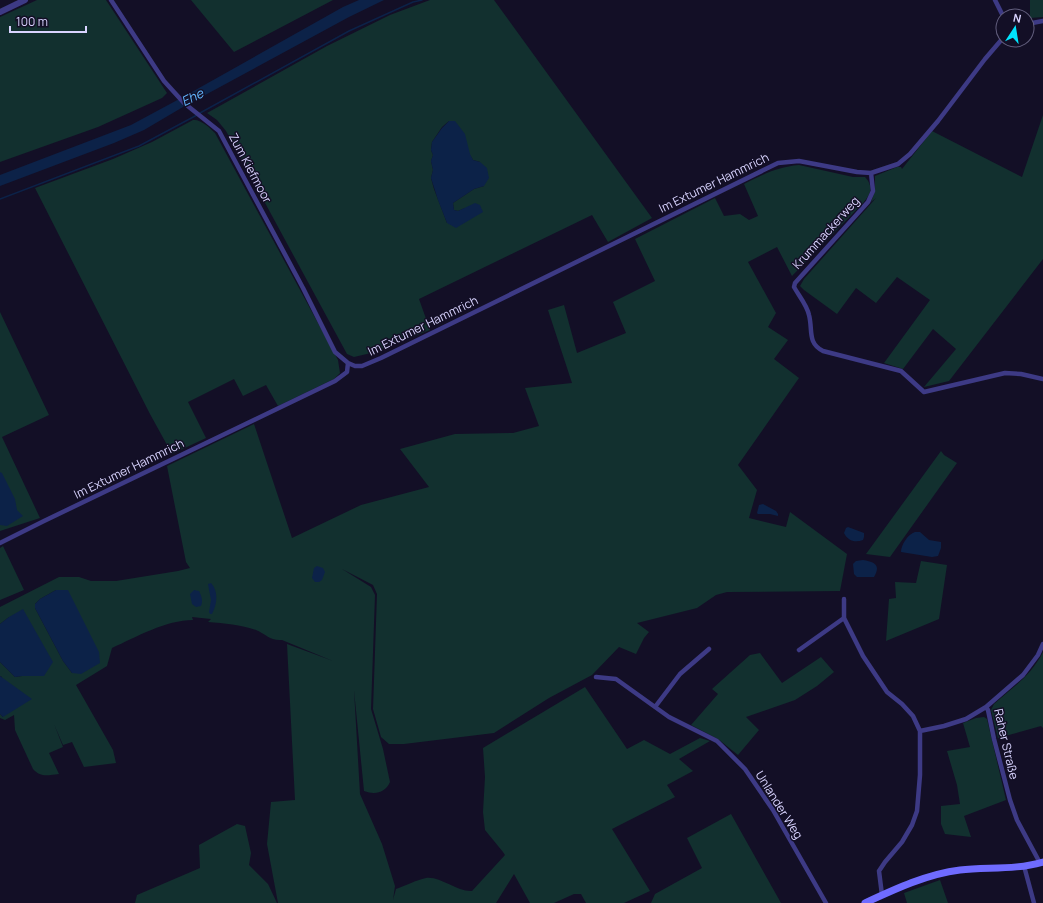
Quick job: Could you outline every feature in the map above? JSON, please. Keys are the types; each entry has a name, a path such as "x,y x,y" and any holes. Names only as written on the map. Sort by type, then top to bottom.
{"main road":[{"path":"865,903 936,874 959,870 1024,866 1042,862"}],"street":[{"path":"0,12 25,0"},
{"name":"Zum Kiefmoor","path":"111,0 166,84 184,103 219,131 303,288 335,352 348,363"},
{"path":"871,173 898,164 910,154 938,121 995,47"},
{"name":"Im Extumer Hammrich","path":"0,543 44,520 335,381 347,372 348,363 355,366 362,366 381,358 778,163 799,161 856,172 871,173"},
{"name":"Krummackerweg","path":"871,173 873,191 868,202 795,283 794,287 807,308 810,316 812,340 817,348 823,351 901,371 924,392 1005,373 1021,374 1043,379"},
{"path":"844,599 844,618 863,656 887,692 902,704 913,716 920,731 920,775 917,811 912,825 902,842 879,871 882,895"},
{"path":"799,650 844,618"},
{"name":"Raher Straße","path":"1042,862 1017,820 1010,800 986,707 1023,675 1038,655 1043,644"},
{"path":"655,708 680,674 709,648"},
{"name":"Unlander Weg","path":"596,677 616,679 669,718 717,741 745,769 773,810 826,903"},
{"path":"920,731 944,726 966,719 986,707"},
{"path":"1024,866 1034,903"}],"green space":[{"path":"37,0 106,0 167,93 162,98 98,127 0,162 0,17"},
{"path":"191,0 333,0 234,52"},
{"path":"430,0 494,0 652,218 608,242 592,215 419,299 430,330 371,353 354,357 347,354 226,131 217,120 207,113 327,46 390,15","holes":["449,121 473,160 480,162 484,186 474,189 453,203 454,210 458,211 465,208 447,223 431,178 433,170 431,161 433,155 431,150 432,142 442,127"]},
{"path":"1030,0 1043,0 1043,17 1035,18 1035,8 1030,8"},
{"path":"1043,115 1043,259 949,381 924,387 956,349 933,329 903,369 884,363 930,300 897,277 876,303 856,288 837,314 800,286 804,279 876,198 871,202 875,191 875,176 897,167 901,167 902,169 932,131 1022,177"},
{"path":"193,120 202,122 215,133 338,360 340,373 334,379 278,406 266,385 243,396 234,379 188,402 206,438 172,454 150,414 35,188 113,159 152,142"},
{"path":"799,165 853,177 865,177 870,184 870,193 863,203 792,276 777,247 748,262 776,313 768,327 788,340 774,359 799,378 738,465 757,490 749,518 786,527 790,512 847,554 840,591 727,592 716,595 697,608 637,623 649,632 644,638 636,654 619,647 592,675 549,698 494,733 404,744 389,744 381,737 373,709 377,594 373,585 342,569 371,587 375,595 371,709 383,749 390,782 382,791 372,793 364,791 354,690 360,794 382,844 395,886 393,900 396,889 426,878 437,879 460,889 472,891 505,855 485,830 483,812 485,777 483,748 585,687 627,749 644,740 670,754 700,738 710,741 679,759 693,771 667,785 675,797 612,829 650,891 624,903 586,903 581,894 574,894 554,903 530,903 514,874 496,903 278,903 267,844 271,802 295,800 287,644 333,661 282,640 271,638 256,630 232,624 208,622 211,619 192,617 193,620 162,626 112,648 107,666 76,685 113,750 116,763 84,767 72,742 63,745 54,724 63,747 49,753 59,774 42,775 33,769 15,730 14,715 5,720 0,718 0,714 3,717 0,662 15,677 44,676 9,617 0,624 0,607 59,577 79,577 91,581 116,581 190,568 186,562 167,466 254,424 292,538 361,505 429,487 400,449 455,434 513,433 539,426 525,388 572,383 548,310 564,305 577,353 626,333 613,302 655,281 635,239 715,198 724,216 740,214 749,220 758,216 744,184 784,167","holes":["56,590 68,590 72,673 63,661 35,608 35,604 40,599"]},
{"path":"0,312 49,415 2,437 40,518 0,531"},
{"path":"941,451 944,455 957,463 890,557 866,554"},
{"path":"3,546 24,590 0,600 0,548"},
{"path":"921,561 947,565 939,619 886,641 889,599 896,598 895,582 916,583"},
{"path":"1043,652 1043,728 1041,726 998,738 991,710 994,704 1027,675"},
{"path":"760,653 782,683 821,657 834,672 817,686 795,700 746,717 759,730 738,755 718,739 691,725 718,694 712,689 750,655"},
{"path":"984,717 987,719 1006,800 964,816 971,837 945,834 941,824 941,806 960,804 957,785 947,751 970,747 963,723 976,718"},
{"path":"731,814 781,903 651,903 655,894 702,868 687,838"},
{"path":"237,824 245,826 251,853 249,865 268,884 277,903 135,903 137,895 200,868 199,845"},
{"path":"940,880 948,903 907,903 904,893"}],"water":[{"name":"Ehe","path":"359,0 384,0 349,17 183,107 144,130 114,143 0,186 0,175 131,125 343,7"},
{"path":"449,121 455,121 465,134 473,160 480,162 487,168 489,178 484,186 474,189 453,203 454,210 458,211 475,203 480,205 483,212 456,228 447,223 431,178 433,170 431,161 433,155 431,150 432,142"},
{"path":"0,472 2,473 15,499 17,510 23,516 7,526 0,525"},
{"path":"763,504 776,511 778,516 758,514 759,505"},
{"path":"848,527 864,533 863,540 850,540 844,533"},
{"path":"915,532 920,532 929,540 941,542 941,548 938,556 932,557 901,552 905,540"},
{"path":"863,560 876,565 877,570 874,577 857,577 854,574 853,564 856,561"},
{"path":"317,566 323,568 325,572 322,580 315,582 312,578 314,568"},
{"path":"211,583 215,590 216,602 212,614 210,614 211,600 208,584"},
{"path":"56,590 68,590 99,652 100,663 81,674 72,673 63,661 35,608 35,604 40,599"},
{"path":"194,590 199,591 200,593 202,601 201,606 196,607 192,604 190,594"},
{"path":"23,609 53,662 44,676 15,677 0,662 0,624"},
{"path":"0,676 32,699 3,717 0,714"}],"waterway":[{"path":"200,113 349,31 413,2 422,0"},
{"path":"0,199 139,146 197,115"}]}
